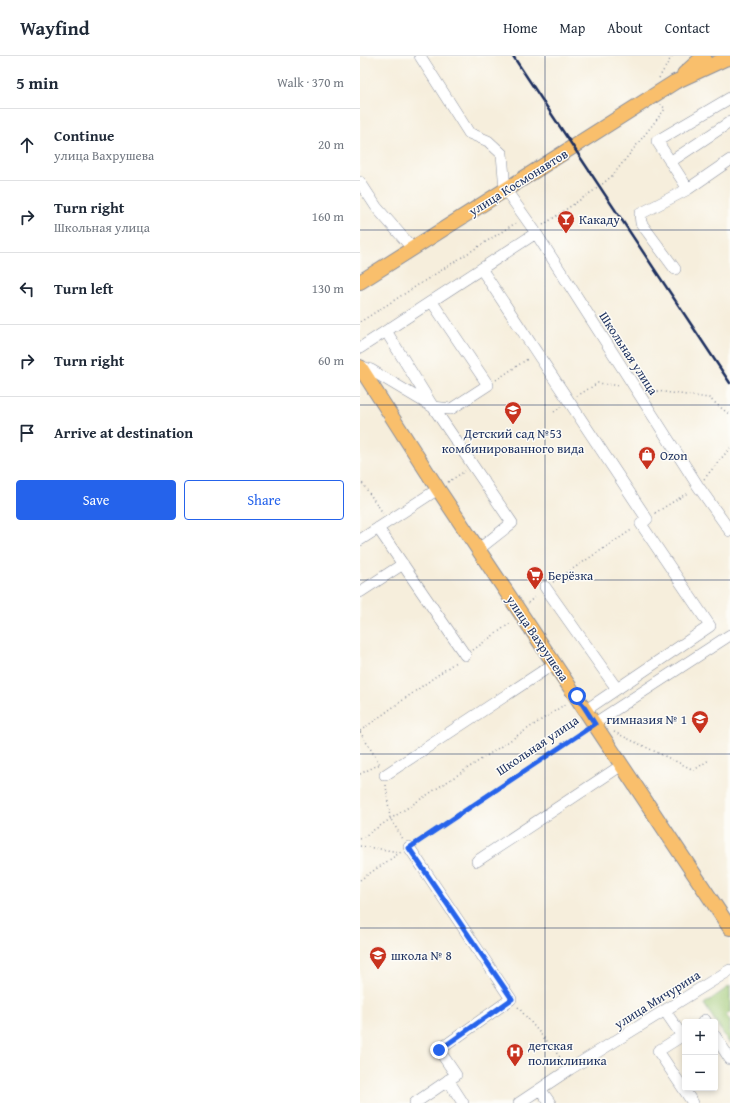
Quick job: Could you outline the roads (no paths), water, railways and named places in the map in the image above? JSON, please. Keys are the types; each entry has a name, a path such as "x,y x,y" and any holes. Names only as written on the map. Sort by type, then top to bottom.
{"main road":[{"path":"675,82 704,56"},
{"path":"675,82 730,58"},
{"name":"улица Космонавтов","path":"360,282 675,82"},
{"name":"улица Вахрушева","path":"360,366 438,489 730,928"}],"street":[{"path":"420,56 469,134 488,141 502,154 505,190"},
{"path":"688,189 657,141 730,98"},
{"path":"670,162 730,122"},
{"path":"674,269 641,223 640,214 688,189 730,160"},
{"path":"360,182 377,208 414,248"},
{"name":"Школьная улица","path":"505,190 535,231 694,479 730,531"},
{"path":"360,348 482,270 535,231"},
{"path":"482,270 647,519 641,524 710,626 586,710"},
{"path":"360,366 371,370 433,406 452,409 488,386 432,302"},
{"path":"386,331 433,406 512,523 479,549"},
{"path":"360,540 438,489"},
{"path":"378,528 465,655"},
{"path":"360,592 403,564"},
{"path":"545,587 617,689"},
{"name":"Школьная улица","path":"595,724 730,635"},
{"path":"384,774 555,663"},
{"path":"477,861 622,764"},
{"path":"405,850 512,999 439,1050 456,1075 415,1103"},
{"name":"улица Мичурина","path":"518,1103 730,970"},
{"path":"665,1011 682,1034"},
{"path":"682,1036 658,1051 692,1103"},
{"path":"718,1040 730,1058"},
{"path":"448,1080 464,1103"},
{"path":"540,1089 550,1103"}],"railway":[{"path":"513,56 730,383"}],"place":[{"name":"Какаду","path":"566,234"},
{"name":"Детский сад №53 комбинированного вида","path":"513,425"},
{"name":"Ozon","path":"647,470"},
{"name":"Берёзка","path":"535,590"},
{"name":"гимназия № 1","path":"700,734"},
{"name":"школа № 8","path":"378,970"},
{"name":"детская поликлиника","path":"515,1067"}]}
